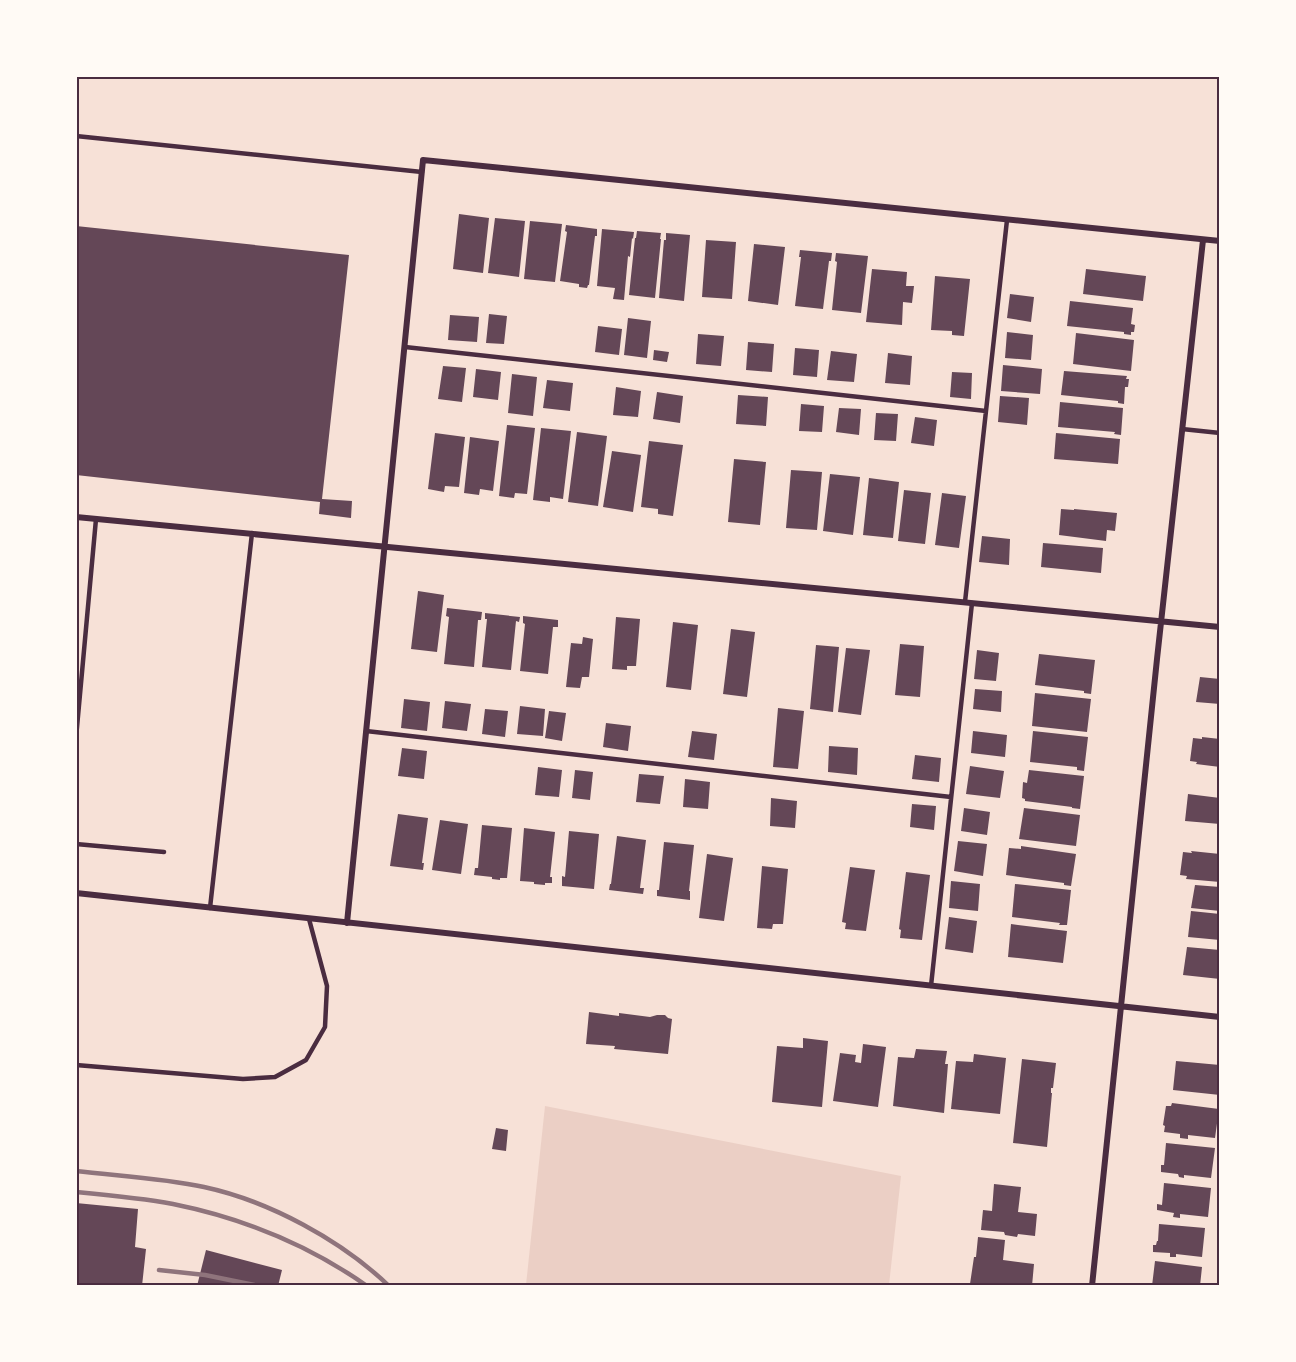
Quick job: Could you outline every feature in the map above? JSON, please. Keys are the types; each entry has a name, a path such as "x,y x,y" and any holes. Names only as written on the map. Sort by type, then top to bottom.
{"street":[{"path":"347,923 423,160 1220,241"},
{"path":"1092,1286 1203,240"},
{"path":"76,517 1220,627"},
{"path":"76,893 1220,1017"}],"lane":[{"path":"76,136 422,172"},
{"path":"931,986 951,797 986,411 1007,220"},
{"path":"405,347 986,411"},
{"path":"1182,429 1220,433"},
{"path":"76,738 96,519"},
{"path":"210,908 252,533"},
{"path":"366,731 951,797"},
{"path":"76,844 164,852"},
{"path":"76,1065 243,1079 275,1077 306,1060 325,1027 327,986 309,919"}],"shaded area":[{"path":"545,1106 901,1176 889,1285 526,1285"}],"building":[{"path":"459,214 489,218 483,273 453,269"},
{"path":"495,218 525,221 519,277 488,273"},
{"path":"530,221 562,224 555,282 524,279"},
{"path":"566,225 597,229 587,288 579,287 579,284 560,281"},
{"path":"76,226 349,255 322,499 352,501 351,518 319,514 320,502 76,475"},
{"path":"602,229 634,232 630,257 628,256 624,300 613,299 615,288 597,286"},
{"path":"637,231 661,233 655,298 629,295"},
{"path":"666,233 690,235 684,301 659,298"},
{"path":"706,240 736,242 732,299 702,297"},
{"path":"754,244 785,247 778,305 748,301"},
{"path":"800,250 832,253 823,309 795,306"},
{"path":"836,253 868,256 861,313 832,310"},
{"path":"872,269 907,272 906,286 914,286 912,303 903,302 902,325 866,322"},
{"path":"1086,269 1146,276 1143,301 1083,294"},
{"path":"935,276 970,279 964,336 952,335 952,331 931,330"},
{"path":"1010,294 1034,297 1031,322 1007,318"},
{"path":"1070,301 1133,308 1131,324 1135,325 1134,332 1131,332 1131,335 1124,334 1124,332 1067,326"},
{"path":"489,314 507,316 504,344 486,343"},
{"path":"450,315 479,317 477,342 448,340"},
{"path":"628,318 651,321 647,358 624,355"},
{"path":"598,326 622,329 619,355 595,352"},
{"path":"1007,332 1033,335 1031,360 1005,358"},
{"path":"1076,333 1134,340 1131,371 1073,364"},
{"path":"698,334 724,336 721,366 696,364"},
{"path":"748,342 774,344 772,372 746,370"},
{"path":"795,348 819,350 817,377 793,375"},
{"path":"654,350 669,352 667,362 653,360"},
{"path":"831,351 857,354 854,382 827,380"},
{"path":"888,353 912,356 910,385 885,383"},
{"path":"1003,365 1042,369 1040,394 1001,391"},
{"path":"443,366 466,368 462,402 438,399"},
{"path":"476,369 501,372 498,400 473,397"},
{"path":"1064,371 1127,376 1126,379 1129,379 1128,387 1125,387 1124,404 1118,401 1061,395"},
{"path":"952,372 972,373 971,399 950,397"},
{"path":"512,374 537,377 533,416 508,413"},
{"path":"547,380 573,383 570,411 543,408"},
{"path":"616,387 641,391 638,417 613,415"},
{"path":"657,392 683,396 680,423 653,419"},
{"path":"738,395 768,397 766,426 736,424"},
{"path":"1000,396 1029,398 1027,425 998,422"},
{"path":"1060,402 1123,408 1121,435 1114,434 1115,432 1058,427"},
{"path":"801,404 824,406 822,432 799,431"},
{"path":"839,408 861,409 859,435 836,432"},
{"path":"876,413 898,414 896,441 874,440"},
{"path":"915,417 937,420 934,446 911,443"},
{"path":"507,425 535,428 527,494 515,493 514,498 499,496"},
{"path":"541,428 571,431 563,499 550,497 550,502 533,500"},
{"path":"577,432 607,436 598,506 568,502"},
{"path":"435,433 465,437 459,487 445,486 444,492 428,489"},
{"path":"1056,433 1120,439 1118,464 1054,459"},
{"path":"470,437 499,441 493,491 480,489 479,495 464,493"},
{"path":"649,441 683,445 673,516 658,514 658,509 641,507"},
{"path":"612,451 641,455 633,512 603,507"},
{"path":"734,459 766,462 760,525 728,522"},
{"path":"791,470 822,472 817,530 786,528"},
{"path":"830,474 860,477 853,535 823,531"},
{"path":"869,478 899,482 893,538 863,535"},
{"path":"904,490 931,493 925,544 898,541"},
{"path":"942,493 966,496 959,548 935,545"},
{"path":"1061,509 1117,513 1115,531 1107,530 1106,541 1059,535"},
{"path":"982,536 1010,539 1009,565 979,562"},
{"path":"1043,543 1103,548 1101,573 1041,567"},
{"path":"418,591 444,595 437,652 411,649"},
{"path":"447,608 482,612 481,620 478,620 474,667 444,664 449,617 446,616"},
{"path":"485,613 520,617 519,622 516,621 511,670 482,667 487,619 485,619"},
{"path":"523,616 558,620 558,627 553,627 548,674 520,671 525,624"},
{"path":"616,617 640,619 636,666 627,666 627,670 612,669"},
{"path":"673,622 698,625 691,690 666,687"},
{"path":"731,629 755,632 747,697 723,694"},
{"path":"583,637 593,639 589,677 582,677 580,688 566,687 571,643 582,644"},
{"path":"900,644 924,646 920,697 895,695"},
{"path":"816,645 839,647 833,712 810,709"},
{"path":"846,648 870,650 861,715 838,712"},
{"path":"977,650 999,653 996,681 974,679"},
{"path":"1039,654 1095,660 1091,694 1084,693 1084,691 1035,685"},
{"path":"1200,677 1220,679 1220,704 1196,702"},
{"path":"975,689 1002,691 1001,712 973,709"},
{"path":"1035,693 1091,699 1087,732 1032,726"},
{"path":"404,699 430,702 427,731 401,728"},
{"path":"445,701 471,704 467,731 442,728"},
{"path":"520,706 545,709 543,736 517,734"},
{"path":"778,708 804,711 798,769 773,767"},
{"path":"485,709 508,711 505,737 482,734"},
{"path":"549,711 566,713 562,741 545,738"},
{"path":"606,723 631,726 628,751 603,747"},
{"path":"692,731 717,734 714,760 688,757"},
{"path":"973,731 1007,735 1005,757 971,753"},
{"path":"1033,731 1088,737 1084,771 1077,770 1077,767 1030,762"},
{"path":"1202,737 1220,739 1220,767 1190,761 1193,738 1202,739"},
{"path":"829,746 858,748 857,775 828,772"},
{"path":"402,748 427,751 424,779 398,776"},
{"path":"915,755 941,758 939,782 912,779"},
{"path":"970,766 1004,771 1000,798 966,794"},
{"path":"538,767 562,770 559,797 535,795"},
{"path":"575,770 593,772 590,800 572,798"},
{"path":"1029,770 1084,776 1080,809 1025,801 1022,798 1023,782 1027,783"},
{"path":"639,774 664,776 660,804 636,802"},
{"path":"685,779 710,782 708,809 683,807"},
{"path":"1188,794 1220,798 1220,824 1185,821"},
{"path":"771,798 797,801 795,828 770,826"},
{"path":"912,804 936,806 934,830 910,827"},
{"path":"964,808 990,812 987,835 961,831"},
{"path":"1024,808 1080,815 1076,846 1019,839"},
{"path":"398,814 428,818 423,870 390,866"},
{"path":"440,820 468,824 461,874 432,870"},
{"path":"482,825 512,828 507,878 500,878 500,880 474,875 475,868 478,868"},
{"path":"524,828 555,832 550,877 552,877 552,883 545,883 545,885 520,881"},
{"path":"569,831 599,834 594,889 562,886 562,876 565,877"},
{"path":"617,836 646,840 640,888 644,888 643,894 609,890"},
{"path":"958,841 987,844 983,876 954,871"},
{"path":"664,842 694,845 690,900 657,896"},
{"path":"1021,846 1076,854 1071,886 1006,875 1009,848 1021,849"},
{"path":"1191,851 1220,854 1220,882 1186,879 1187,876 1180,875 1183,852 1192,853"},
{"path":"707,854 733,858 724,921 699,918"},
{"path":"762,866 788,869 783,924 773,924 772,929 757,928"},
{"path":"850,867 875,870 866,931 845,929 846,923 842,922"},
{"path":"906,872 930,875 922,940 900,938 901,930 899,929"},
{"path":"951,881 980,884 978,911 949,908"},
{"path":"1015,884 1071,890 1067,925 1012,917"},
{"path":"1195,885 1220,887 1220,911 1191,908"},
{"path":"1191,911 1220,914 1220,940 1188,937"},
{"path":"949,917 977,921 973,953 945,949"},
{"path":"1011,924 1067,931 1063,963 1008,957"},
{"path":"1187,947 1220,950 1220,979 1183,975"},
{"path":"589,1012 619,1016 619,1013 650,1017 665,1015 672,1019 668,1054 586,1044"},
{"path":"803,1038 828,1041 822,1107 772,1102 777,1046 803,1048"},
{"path":"863,1044 886,1047 878,1107 833,1101 840,1053 856,1055 855,1062 861,1063"},
{"path":"916,1049 947,1051 944,1113 893,1106 898,1057 914,1058"},
{"path":"974,1054 1006,1058 1000,1114 951,1109 956,1061 973,1062"},
{"path":"1022,1059 1056,1063 1053,1088 1051,1088 1047,1147 1013,1143"},
{"path":"1176,1061 1220,1065 1220,1095 1173,1090"},
{"path":"1172,1103 1219,1109 1215,1138 1188,1135 1188,1139 1180,1138 1180,1134 1164,1132 1166,1106 1171,1106"},
{"path":"496,1128 508,1130 506,1151 492,1149"},
{"path":"1166,1143 1215,1148 1211,1178 1184,1175 1184,1178 1179,1177 1178,1174 1161,1172"},
{"path":"1164,1183 1211,1188 1208,1217 1180,1214 1180,1218 1173,1217 1174,1213 1157,1210 1157,1204 1162,1205"},
{"path":"994,1184 1021,1187 1018,1212 1037,1214 1035,1236 1018,1234 1017,1237 1005,1235 1004,1232 981,1230 983,1210 992,1211"},
{"path":"76,1203 138,1209 135,1247 146,1249 142,1286 76,1286"},
{"path":"1159,1224 1205,1228 1202,1257 1176,1254 1176,1257 1170,1257 1170,1253 1153,1252 1153,1245 1156,1245 1158,1241"},
{"path":"978,1237 1005,1240 1003,1260 1034,1264 1032,1286 970,1284"},
{"path":"206,1250 282,1270 278,1286 197,1286"},
{"path":"1155,1261 1202,1267 1200,1286 1152,1286"}],"railway":[{"path":"76,1171 188,1184 229,1193 254,1202 303,1224 327,1238 370,1269 389,1286"},
{"path":"76,1192 161,1202 199,1210 249,1225 322,1258 367,1286"},
{"path":"159,1270 205,1275 259,1286"}]}
